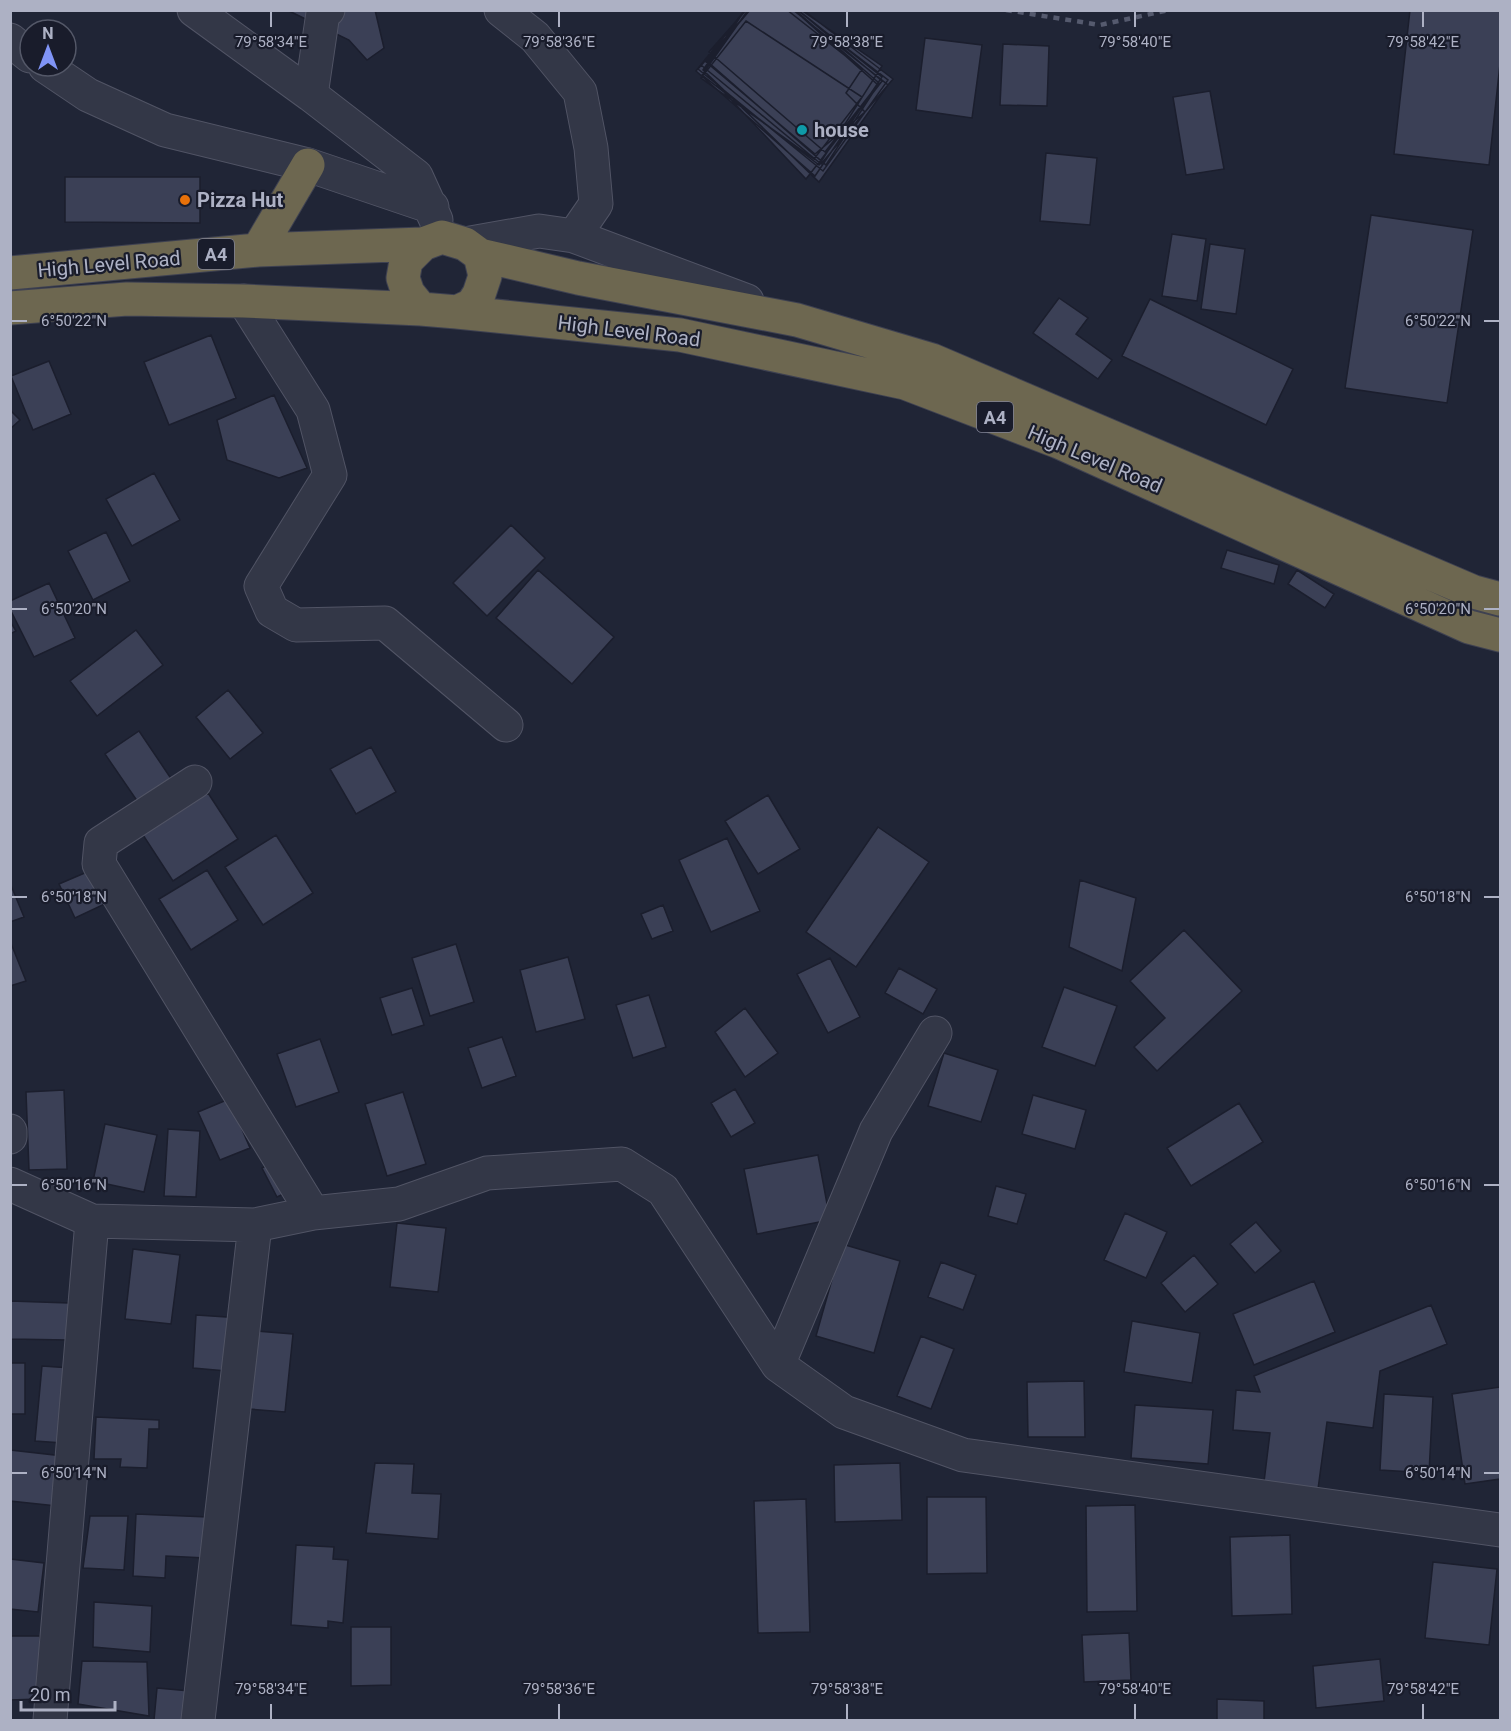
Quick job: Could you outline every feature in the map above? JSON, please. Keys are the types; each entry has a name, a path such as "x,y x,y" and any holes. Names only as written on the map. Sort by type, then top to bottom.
{"highway":[{"path":"258,250 308,165"},
{"path":"448,238 485,276 479,294 472,305 457,312 421,309 408,293 402,278 406,261 448,238"},
{"name":"High Level Road","path":"10,273 258,250 448,238 578,278 797,320 932,360 1474,592 1500,599"},
{"name":"High Level Road","path":"10,308 127,299 244,301 421,309"},
{"name":"High Level Road","path":"457,312 680,335 905,383 1059,442 1469,627 1500,635"}],"street":[{"path":"194,10 311,95 416,176 448,238"},
{"path":"311,95 323,13 328,10"},
{"path":"501,10 535,37 580,92 591,148 596,204 574,236"},
{"path":"63,78 88,95 165,130 308,165 448,238 539,231 574,236 797,320"},
{"path":"244,301 313,410 330,476 261,586 272,611 296,625 385,623 506,725"},
{"path":"195,782 101,843 99,864 313,1213"},
{"path":"778,1365 876,1131 935,1033"},
{"path":"10,1131 10,1137"},
{"path":"10,1184 92,1221 255,1225 313,1213 399,1203 487,1173 622,1164 663,1190 778,1365 844,1412 963,1455 1500,1530"},
{"path":"50,1720 92,1221"},
{"path":"198,1720 255,1225"}],"building":[{"path":"287,10 375,10 384,48 367,60 349,40"},
{"name":"house","path":"745,10 798,10 882,81 806,179 704,71"},
{"name":"house","path":"745,10 793,10 888,85 819,182 703,70"},
{"name":"house","path":"745,10 798,10 882,77 815,176 696,71"},
{"name":"house","path":"746,10 803,10 893,79 821,164 701,65"},
{"name":"house","path":"746,10 795,10 879,83 825,152 709,52"},
{"name":"house","path":"748,10 801,10 882,66 819,165 702,75"},
{"name":"house","path":"749,10 794,10 878,85 826,165 708,62"},
{"name":"house","path":"750,10 797,10 888,80 823,171 698,69"},
{"name":"house","path":"750,10 787,10 862,69 846,93 865,112 815,154 706,62"},
{"path":"1410,10 1500,10 1500,64 1489,165 1394,154"},
{"name":"house","path":"746,21 862,97 814,159 701,78"},
{"path":"925,38 982,45 972,118 916,110"},
{"path":"1003,44 1049,46 1047,106 1000,105"},
{"path":"1210,91 1224,169 1186,175 1173,97"},
{"path":"1046,153 1097,158 1090,225 1040,221"},
{"path":"65,177 200,177 200,223 65,222"},
{"path":"1371,215 1473,230 1447,403 1345,388"},
{"path":"1172,234 1206,239 1197,301 1162,296"},
{"path":"1210,244 1245,249 1236,314 1201,309"},
{"path":"1059,298 1088,318 1076,334 1112,360 1098,379 1033,333"},
{"path":"1150,299 1293,369 1266,425 1122,356"},
{"path":"211,335 236,398 169,425 144,362"},
{"path":"49,361 71,414 33,430 11,376"},
{"path":"274,395 307,468 279,478 227,460 217,420"},
{"path":"10,410 20,420 10,429"},
{"path":"154,473 180,520 132,546 106,499"},
{"path":"511,525 545,558 487,616 453,583"},
{"path":"106,532 130,581 93,600 68,551"},
{"path":"1227,550 1279,565 1274,584 1221,568"},
{"path":"538,570 614,637 572,684 496,618"},
{"path":"1297,570 1334,594 1325,608 1288,584"},
{"path":"49,583 75,638 34,657 10,609 10,601"},
{"path":"10,621 16,631 10,634"},
{"path":"136,630 163,665 97,716 70,681"},
{"path":"228,690 263,733 230,759 196,717"},
{"path":"139,731 176,786 142,808 105,754"},
{"path":"371,747 396,792 356,814 330,769"},
{"path":"208,793 238,839 173,881 143,835"},
{"path":"768,795 800,849 758,874 725,821"},
{"path":"878,827 929,862 856,967 806,932"},
{"path":"276,835 313,893 263,925 225,867"},
{"path":"727,838 760,911 711,932 679,860"},
{"path":"94,869 109,902 75,918 59,884"},
{"path":"207,870 238,920 191,950 159,899"},
{"path":"1080,880 1136,898 1122,971 1069,947"},
{"path":"10,883 24,917 10,922"},
{"path":"663,905 673,931 652,939 641,914"},
{"path":"1184,930 1242,991 1157,1071 1134,1047 1165,1018 1130,981"},
{"path":"10,941 26,981 10,986"},
{"path":"456,944 474,1002 430,1016 412,958"},
{"path":"568,957 585,1019 536,1032 520,970"},
{"path":"830,958 860,1017 828,1033 797,974"},
{"path":"899,968 937,989 923,1014 885,993"},
{"path":"1064,987 1117,1006 1095,1066 1042,1047"},
{"path":"412,988 424,1025 392,1035 380,998"},
{"path":"649,995 666,1047 633,1058 616,1005"},
{"path":"745,1008 778,1053 745,1077 715,1032"},
{"path":"502,1037 516,1076 482,1088 468,1048"},
{"path":"320,1039 339,1092 296,1107 277,1054"},
{"path":"944,1053 998,1070 981,1122 928,1106"},
{"path":"735,1089 755,1123 731,1137 711,1103"},
{"path":"64,1090 67,1169 29,1170 26,1092"},
{"path":"403,1092 426,1164 387,1176 365,1104"},
{"path":"1033,1095 1086,1110 1075,1149 1022,1134"},
{"path":"229,1099 250,1148 220,1160 198,1112"},
{"path":"1239,1103 1263,1142 1191,1186 1167,1148"},
{"path":"105,1124 157,1135 144,1192 93,1181"},
{"path":"168,1129 200,1131 196,1197 164,1196"},
{"path":"818,1155 830,1220 757,1234 744,1169"},
{"path":"273,1162 290,1191 277,1197 262,1168"},
{"path":"996,1186 1026,1194 1017,1224 988,1216"},
{"path":"1125,1213 1167,1232 1146,1278 1104,1260"},
{"path":"1256,1222 1281,1251 1255,1273 1230,1244"},
{"path":"397,1223 446,1228 438,1292 390,1287"},
{"path":"842,1244 900,1261 874,1353 816,1336"},
{"path":"133,1249 180,1255 171,1324 125,1319"},
{"path":"1194,1255 1218,1284 1185,1312 1161,1283"},
{"path":"941,1262 976,1275 963,1310 928,1297"},
{"path":"1314,1281 1335,1332 1254,1365 1233,1314"},
{"path":"10,1301 69,1303 68,1340 10,1339"},
{"path":"1431,1305 1447,1344 1380,1371 1373,1428 1327,1422 1318,1489 1264,1482 1270,1433 1233,1430 1236,1390 1260,1392 1254,1376"},
{"path":"196,1315 242,1318 238,1372 193,1368"},
{"path":"1132,1321 1200,1333 1192,1383 1124,1372"},
{"path":"256,1331 293,1334 285,1412 249,1409"},
{"path":"921,1336 954,1349 931,1409 897,1396"},
{"path":"10,1363 25,1363 25,1414 10,1414"},
{"path":"42,1366 71,1368 63,1443 35,1441"},
{"path":"1084,1381 1085,1437 1028,1437 1027,1382"},
{"path":"1500,1387 1500,1479 1465,1484 1452,1394"},
{"path":"1384,1394 1433,1397 1429,1473 1380,1470"},
{"path":"1135,1405 1213,1410 1208,1464 1131,1458"},
{"path":"96,1417 159,1420 159,1429 149,1429 147,1468 120,1467 121,1459 94,1459"},
{"path":"10,1450 63,1456 57,1506 10,1501"},
{"path":"375,1463 414,1464 412,1493 441,1494 438,1539 366,1533"},
{"path":"900,1463 902,1520 835,1522 834,1465"},
{"path":"927,1497 986,1497 987,1573 927,1574"},
{"path":"806,1499 810,1632 758,1633 754,1501"},
{"path":"1135,1505 1137,1611 1087,1612 1086,1506"},
{"path":"136,1514 208,1517 206,1558 166,1556 165,1578 133,1576"},
{"path":"90,1516 128,1516 124,1570 83,1568"},
{"path":"1290,1535 1292,1614 1232,1616 1230,1537"},
{"path":"296,1545 334,1547 333,1559 348,1560 343,1623 328,1621 328,1628 291,1625"},
{"path":"10,1559 44,1563 38,1612 10,1609"},
{"path":"1433,1562 1497,1569 1489,1645 1425,1638"},
{"path":"94,1602 152,1606 150,1652 93,1647"},
{"path":"351,1627 391,1627 391,1685 351,1686"},
{"path":"1129,1633 1131,1680 1084,1682 1082,1635"},
{"path":"10,1636 40,1636 40,1699 10,1700"},
{"path":"1380,1659 1384,1701 1316,1708 1313,1666"},
{"path":"82,1661 147,1662 149,1716 78,1704"},
{"path":"157,1688 190,1691 186,1720 154,1720"},
{"path":"1217,1699 1264,1701 1264,1720 1217,1720"}],"railway":[{"path":"1006,10 1100,25 1169,10"}],"place":[{"name":"house","path":"802,130"},
{"name":"Pizza Hut","path":"185,200"}]}
